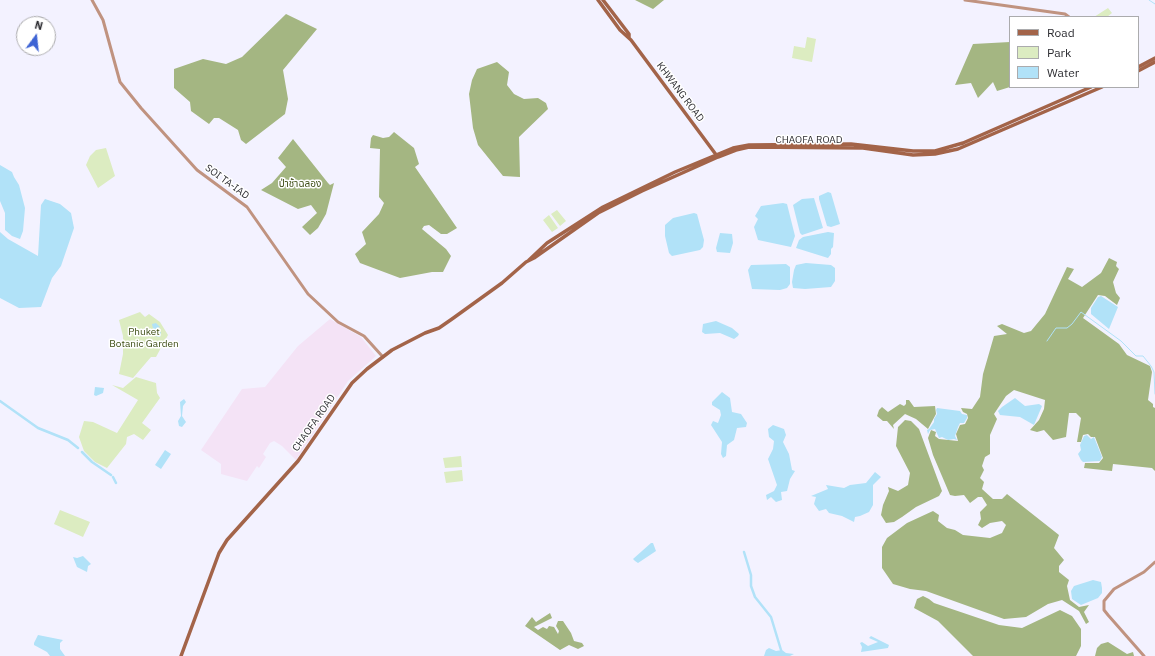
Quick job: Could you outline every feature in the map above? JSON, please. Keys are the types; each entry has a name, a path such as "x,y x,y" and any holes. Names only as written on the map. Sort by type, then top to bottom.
{"main road":[{"name":"KHWANG ROAD","path":"598,0 620,30 629,38 717,155"},
{"name":"KHWANG ROAD","path":"603,0 629,34 629,38"},
{"path":"1139,66 1155,58"},
{"path":"1139,70 1155,62"},
{"name":"CHAOFA ROAD","path":"181,656 190,634 210,573 227,540 298,461 352,383 367,368 383,357 452,319 502,283 530,260 617,202 717,155 749,145 851,144 913,151 935,150 963,143 1089,88"},
{"name":"CHAOFA ROAD","path":"717,155 749,147 863,148 913,155 935,154 963,146 1100,88"}],"street":[{"name":"SOI TA-IAD","path":"92,0 103,20 120,82 141,108 197,170 247,207 308,294 338,322 364,336 383,357"},
{"path":"965,0 1065,14 1068,16"},
{"path":"1144,656 1104,610 1104,601 1114,589 1144,572 1155,562"}],"shaded area":[{"path":"330,319 361,337 376,356 348,381 296,460 282,446 274,441 270,443 263,454 266,457 259,468 257,466 247,481 221,474 221,464 201,450 242,389 265,387 298,346"}],"green space":[{"path":"635,0 664,0 653,9"},
{"path":"1108,8 1112,13 1108,16 1096,16"},
{"path":"286,14 317,29 283,70 288,99 285,114 246,144 241,140 238,130 219,118 214,118 209,124 191,111 190,102 174,88 174,69 203,59 226,64 242,57"},
{"path":"807,37 816,39 812,62 792,58 794,46 805,48"},
{"path":"1009,42 1009,87 997,91 993,82 978,98 971,83 955,85 973,44"},
{"path":"497,62 509,72 507,85 514,94 524,99 538,98 546,103 548,109 519,137 520,177 503,176 478,145 473,128 469,94 472,80 477,69"},
{"path":"394,132 414,148 419,164 415,167 457,228 447,234 441,234 429,225 424,226 422,229 446,249 451,256 443,272 432,272 400,278 360,263 355,254 366,244 362,232 379,214 384,203 379,197 380,149 370,148 371,138 373,135 383,138 389,137"},
{"name":"ป่าช้าฉลอง","path":"293,139 328,183 330,185 334,183 326,214 318,228 310,235 302,227 317,213 311,205 298,209 261,190 272,183 286,167 278,158"},
{"path":"106,148 115,176 98,188 86,165 90,156 96,150"},
{"path":"557,210 566,221 560,226 551,214"},
{"path":"549,215 558,228 552,232 543,220"},
{"path":"1109,258 1117,262 1116,266 1119,269 1113,282 1116,293 1120,298 1117,305 1105,296 1098,295 1083,318 1119,344 1127,355 1150,366 1152,372 1148,400 1155,408 1155,471 1152,468 1113,464 1112,471 1084,468 1085,463 1099,463 1103,458 1095,437 1091,437 1088,434 1083,435 1081,442 1077,442 1081,418 1076,413 1069,413 1066,437 1053,440 1044,430 1037,432 1030,430 1039,420 1044,409 1045,400 1014,390 1006,396 994,414 997,419 990,435 990,454 985,457 982,466 984,470 980,478 984,482 982,489 993,499 1002,499 1007,494 1059,535 1054,548 1064,560 1059,566 1059,572 1069,580 1067,586 1070,600 1079,607 1089,605 1084,612 1089,622 1086,624 1079,611 1062,600 1048,604 1026,617 1004,619 926,591 910,589 893,584 882,568 882,547 887,538 907,523 933,511 939,515 938,521 947,528 955,530 963,535 990,538 1002,533 1006,525 1002,521 990,523 982,528 978,525 981,519 980,512 987,505 982,497 978,497 970,503 964,495 950,495 933,455 928,438 931,430 936,432 935,436 939,439 958,441 956,434 960,425 965,424 968,418 967,414 963,412 961,408 972,409 980,397 983,374 994,336 1007,334 997,326 1002,324 1024,333 1031,331 1045,314 1067,267 1074,269 1068,279 1082,287 1101,273"},
{"name":"Phuket Botanic Garden","path":"140,312 145,317 149,314 160,322 168,335 156,357 151,357 133,378 119,374 123,354 123,336 119,320"},
{"path":"136,377 156,383 157,393 160,398 142,423 151,430 143,440 134,434 127,437 126,444 107,468 95,462 84,451 79,437 84,421 93,422 117,433 138,400 112,385 123,388"},
{"path":"906,400 909,400 914,407 935,406 936,414 928,429 916,419 905,414 893,425 894,429 887,421 883,421 877,416 882,407 888,412 900,404 904,406 906,404"},
{"path":"905,420 911,421 919,429 942,491 939,496 916,507 894,522 886,523 881,515 883,505 889,491 888,487 898,491 908,485 910,473 896,446 898,427"},
{"path":"461,456 462,467 445,468 443,458"},
{"path":"462,470 463,481 446,483 444,472"},
{"path":"60,510 90,522 83,537 54,524"},
{"path":"923,596 934,603 999,625 1022,628 1060,610 1072,616 1081,629 1081,646 1076,656 973,656 938,621 914,608 917,599"},
{"path":"550,613 552,618 534,627 538,630 543,627 547,629 549,626 554,627 558,634 559,631 556,626 558,621 563,621 571,633 574,641 582,643 584,646 578,649 569,645 560,650 525,626 532,617 536,622"},
{"path":"1108,642 1127,654 1133,652 1134,656 1095,656 1097,648 1101,644"}],"water":[{"path":"0,165 12,172 19,185 25,208 23,231 20,239 12,236 5,230 5,213 0,201"},
{"path":"828,192 831,193 840,224 831,227 827,226 819,199 819,196"},
{"path":"814,198 823,228 802,235 800,233 793,205 802,199"},
{"path":"45,199 60,204 71,213 74,228 61,266 52,278 41,307 19,308 0,298 0,232 8,239 38,256 41,205"},
{"path":"783,203 787,204 795,236 791,247 758,240 754,227 758,219 755,216 761,206"},
{"path":"694,213 697,214 704,240 703,247 700,250 672,256 669,253 665,236 665,225 673,218"},
{"path":"828,232 834,233 833,247 828,258 796,248 799,240 803,237"},
{"path":"720,233 732,234 733,243 730,253 717,252 716,248"},
{"path":"806,263 831,265 835,268 835,281 831,287 805,289 793,288 792,282 796,265"},
{"path":"786,264 790,267 790,284 787,288 780,290 752,289 748,270 751,265"},
{"path":"1101,296 1118,307 1109,329 1091,314 1091,308 1098,297"},
{"path":"716,321 732,328 739,334 738,336 734,339 720,333 705,334 702,332 703,324"},
{"path":"156,323 160,327 158,328 161,333 160,337 155,336 154,333 152,324"},
{"path":"95,387 104,388 103,393 96,396 94,395"},
{"path":"722,392 730,398 732,412 741,414 747,423 746,427 737,428 734,440 727,445 726,456 723,458 721,454 722,442 711,425 713,421 718,423 721,415 720,410 712,405 712,402"},
{"path":"1015,398 1025,406 1039,404 1042,406 1034,425 1020,417 1000,415 998,411"},
{"path":"184,399 186,402 183,406 182,416 186,422 182,427 179,426 178,421 181,416 180,402"},
{"path":"937,408 960,411 962,414 967,415 964,423 960,423 958,427 955,436 957,440 948,440 942,437 939,438 935,429 930,430 928,434 927,430 934,422 937,414"},
{"path":"773,425 784,429 786,435 783,442 789,454 792,470 795,471 790,479 787,491 781,492 782,500 776,502 771,497 767,500 766,495 774,491 777,485 768,459 773,449 774,441 769,437 768,429"},
{"path":"1087,435 1091,439 1094,437 1102,457 1100,461 1083,462 1078,454 1081,450 1080,445 1084,436"},
{"path":"165,450 171,454 161,469 155,465"},
{"path":"875,472 881,477 873,485 873,505 869,512 855,517 854,522 842,516 829,513 826,509 819,511 814,504 816,497 811,496 828,489 826,485 844,488 850,485 866,483"},
{"path":"651,543 653,543 656,551 638,563 633,559"},
{"path":"83,556 91,564 88,566 87,572 77,567 73,557 77,558"},
{"path":"1093,580 1101,582 1102,593 1098,598 1081,605 1072,599 1071,591 1074,586"},
{"path":"38,635 63,640 60,643 60,649 65,656 50,656 47,652 34,645"},
{"path":"871,636 889,645 888,648 861,652 862,647 860,643 862,642 868,646 878,642 869,638"},
{"path":"769,648 776,651 782,650 786,653 794,654 790,656 764,656 766,650"}],"waterway":[{"path":"1149,0 1155,4"},
{"path":"1047,341 1056,328 1067,328 1081,312 1121,341 1136,356 1143,356 1154,372 1155,394"},
{"path":"0,401 38,428 68,440 78,448"},
{"path":"82,452 92,462 111,475"},
{"path":"113,477 116,483"},
{"path":"744,552 751,575 751,586 755,597 771,617 781,650"}]}
